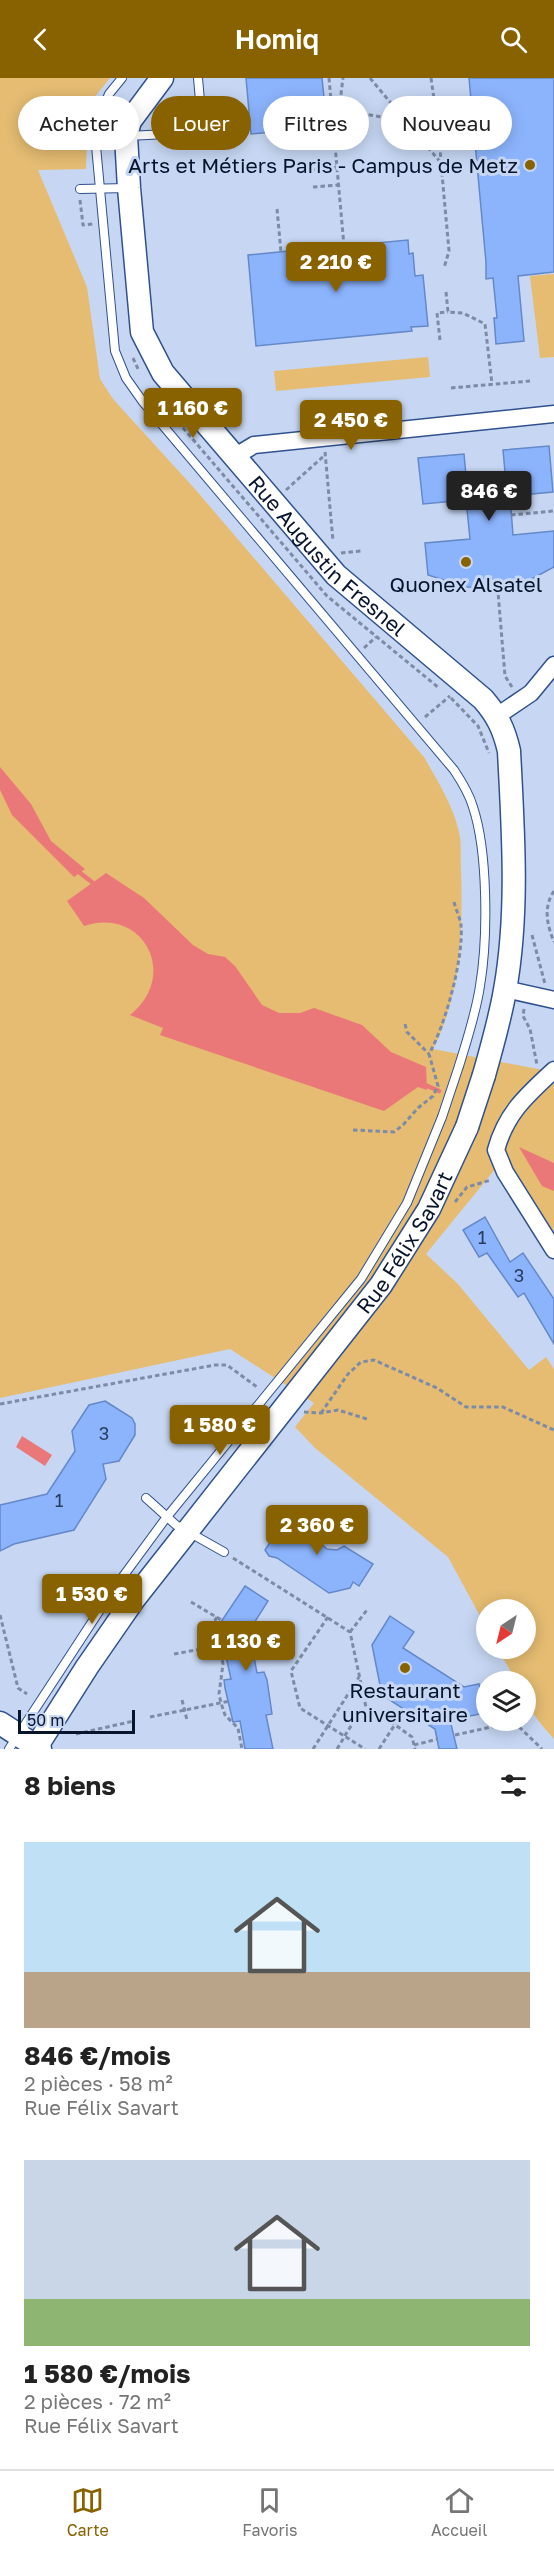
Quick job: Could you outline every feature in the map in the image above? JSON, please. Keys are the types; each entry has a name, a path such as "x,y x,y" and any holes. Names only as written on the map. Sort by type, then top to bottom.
{"street":[{"name":"Rue Augustin Fresnel","path":"139,109 162,78"},
{"name":"Rue Augustin Fresnel","path":"127,150 142,332 163,373 322,563 483,699 497,716"},
{"path":"234,457 254,445 554,414"},
{"path":"497,716 531,693 554,665"},
{"name":"Rue Félix Savart","path":"23,1742 107,1638 187,1530 381,1285 429,1209 467,1127 516,991 512,926 514,867 509,750 497,716"},
{"path":"516,991 554,1000"},
{"path":"554,1070 522,1101 502,1130 496,1150 505,1172 554,1250"}],"lane":[{"path":"23,1742 113,1590 166,1518 361,1279 378,1253 407,1203 442,1118 478,996 482,965 484,921 481,854 474,808 466,787 143,402 126,378 115,351 96,146 97,127 109,94 122,78"},
{"path":"139,135 188,133 202,124 198,78"},
{"path":"80,189 129,188"},
{"path":"146,1498 166,1518 224,1552"}],"path":[{"path":"329,78 331,96"},
{"path":"341,96 343,78"},
{"path":"370,78 385,96"},
{"path":"431,78 434,96"},
{"path":"336,150 344,246"},
{"path":"430,150 441,163"},
{"path":"440,150 449,250 444,268"},
{"path":"312,170 337,167"},
{"path":"313,187 339,185"},
{"path":"80,189 83,225 102,223"},
{"path":"277,209 281,252"},
{"path":"446,292 448,312"},
{"path":"440,340 437,313 463,313 485,324 492,384"},
{"path":"450,388 530,381"},
{"path":"325,436 322,563 361,551"},
{"path":"273,502 325,455"},
{"path":"511,515 554,511"},
{"path":"497,580 505,676 521,701"},
{"path":"416,725 449,697 462,681"},
{"path":"554,891 547,912 548,927 554,942"},
{"path":"429,1054 440,1035 458,961 461,926 454,903"},
{"path":"516,991 532,1039 538,1084"},
{"path":"353,1131 394,1132 433,1096 438,1086 429,1054 407,1032 405,1024"},
{"path":"452,1205 467,1187 475,1182 495,1179 505,1172"},
{"path":"321,1413 348,1374 361,1362 374,1360 437,1388 466,1407 503,1407 554,1430"},
{"path":"0,1404 215,1365 227,1365 267,1394"},
{"path":"301,1414 306,1411 321,1413 338,1410 367,1419"},
{"path":"224,1552 350,1632 367,1712"},
{"path":"191,1602 222,1621"},
{"path":"350,1632 367,1610"},
{"path":"0,1615 18,1688 27,1694"},
{"path":"217,1617 214,1622 223,1664 219,1694 225,1714 238,1728 242,1749"},
{"path":"328,1617 291,1671 300,1708 365,1749"},
{"path":"174,1654 224,1645"},
{"path":"314,1749 359,1677"},
{"path":"182,1700 187,1720"},
{"path":"150,1717 230,1701"},
{"path":"379,1749 405,1709"},
{"path":"337,1749 356,1718 367,1712 376,1711 412,1737 414,1747 438,1739"},
{"path":"76,1734 134,1721"},
{"path":"455,1735 514,1722 542,1749"}],"shaded area":[{"path":"0,78 110,78 95,96 18,96 18,150 87,150 86,169 38,170 87,287 100,379 113,399 195,489 424,757 444,793 453,812 460,841 462,891 460,938 455,984 433,1049 554,1072 554,1259 496,1168 426,1254 458,1284 529,1370 546,1357 554,1369 554,1739 536,1717 536,1671 510,1671 504,1659 536,1659 536,1599 476,1599 476,1609 448,1557 315,1448 295,1427 314,1403 230,1349 0,1398"},
{"path":"554,274 554,357 540,358 530,276"},
{"path":"428,357 430,377 276,391 274,371"},
{"path":"0,767 31,804 51,841 85,869 74,877 12,815 0,790"},
{"path":"106,873 144,898 193,945 208,954 225,957 235,966 262,1005 279,1013 300,1013 314,1008 362,1025 391,1052 426,1067 427,1090 418,1087 384,1111 160,1035 163,1028 130,1015 145,999 152,981 153,964 148,948 138,935 123,926 105,922 84,926 67,901"},
{"path":"519,1147 554,1163 554,1191 542,1186"},
{"path":"22,1436 52,1455 45,1466 16,1447"}],"building":[{"path":"246,78 322,78 324,96 263,96 263,133 251,134 251,96 248,96"},
{"path":"469,78 554,78 554,272 518,276 524,341 496,344 494,318 497,318 493,278 486,279 476,150 512,150 512,96 471,96"},
{"path":"408,240 409,254 413,253 415,276 423,275 428,326 411,327 412,331 256,346 248,255 299,250 299,246 322,243 323,248"},
{"path":"549,446 553,492 510,496 513,535 554,531 554,567 526,582 497,588 466,587 428,575 425,543 470,539 466,500 423,504 418,458 464,454 468,497 507,494 503,450"},
{"path":"485,1217 510,1262 523,1253 554,1299 554,1344 524,1293 518,1297 487,1253 479,1257 463,1230"},
{"path":"105,1401 132,1418 135,1424 135,1435 119,1461 103,1464 106,1479 74,1530 14,1544 0,1551 0,1505 47,1494 75,1451 72,1431 89,1405"},
{"path":"291,1511 320,1529 320,1543 327,1549 337,1550 344,1546 373,1564 359,1586 353,1582 350,1588 329,1593 277,1558 269,1556 265,1550"},
{"path":"245,1586 268,1601 249,1631 257,1673 264,1672 267,1680 272,1714 266,1715 273,1749 245,1749 240,1721 233,1722 225,1688 224,1680 231,1679 219,1625"},
{"name":"Restaurant universitaire","path":"390,1616 414,1632 403,1648 464,1687 476,1685 476,1715 450,1720 457,1749 439,1749 435,1729 382,1695 372,1645"}],"waterway":[{"path":"75,869 97,886"},
{"path":"423,1084 439,1091"}],"place":[{"name":"Arts et Métiers Paris - Campus de Metz","path":"530,165"},
{"name":"Quonex Alsatel","path":"466,562"},
{"name":"Restaurant universitaire","path":"405,1668"}]}
